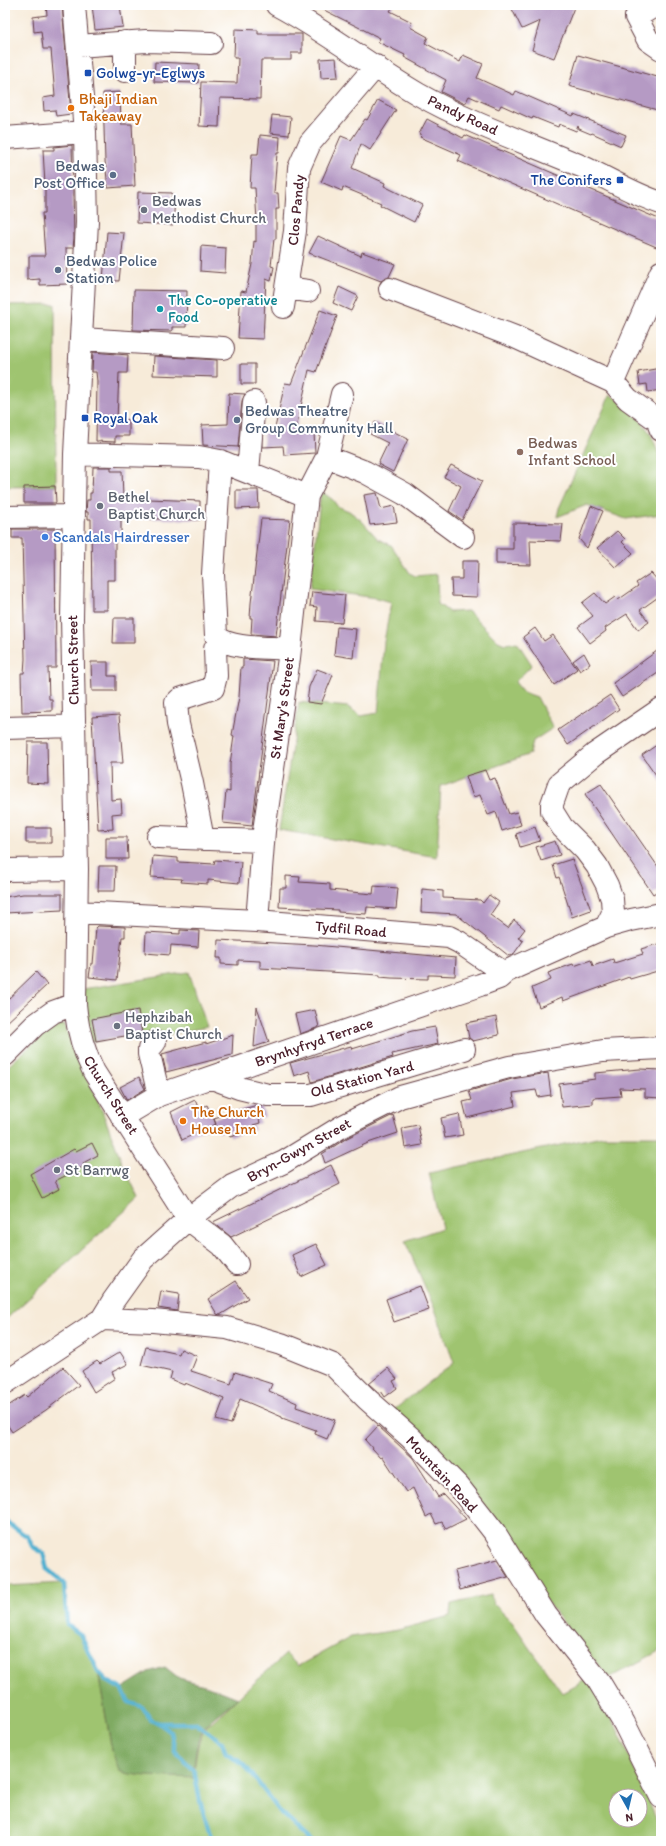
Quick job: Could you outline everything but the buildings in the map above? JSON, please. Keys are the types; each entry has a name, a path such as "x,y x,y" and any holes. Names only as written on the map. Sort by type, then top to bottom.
{"street":[{"name":"Church Street","path":"74,5 85,132 87,222 75,454 72,618 77,869 75,1004 77,1024 85,1053 122,1117 141,1142 183,1210 222,1245 236,1264"},
{"path":"656,5 636,17 648,40 661,50"},
{"name":"Pandy Road","path":"288,8 418,94 465,117 598,173 644,197 661,203"},
{"path":"78,46 125,42 172,41 211,44"},
{"path":"125,42 126,71"},
{"name":"Clos Pandy","path":"308,291 284,298 295,231 299,168 310,142 376,66"},
{"path":"5,138 85,132"},
{"path":"617,387 661,272"},
{"path":"390,289 514,337 617,387 660,422"},
{"path":"82,339 223,348"},
{"name":"St Mary's Street","path":"257,921 263,841 290,648 308,496 327,457 342,394"},
{"path":"248,472 254,402"},
{"path":"75,454 200,457 220,461 308,496"},
{"path":"327,457 365,472 405,494 463,537"},
{"path":"220,461 215,524 213,597 216,636 221,641 246,646 290,648"},
{"path":"5,516 74,516"},
{"path":"203,839 178,724 176,703 180,699 213,688 216,676 215,648 221,641"},
{"path":"606,928 613,913 612,899 607,885 597,866 585,850 562,826 552,811 552,804 559,784 595,754 660,712"},
{"path":"5,728 74,726"},
{"path":"158,837 263,841"},
{"path":"5,870 77,869"},
{"name":"Tydfil Road","path":"77,912 144,914 257,921 449,937 459,942 494,968 501,971 507,970"},
{"path":"507,970 606,928 661,914"},
{"name":"Brynhyfryd Terrace","path":"122,1117 159,1095 480,985 499,978 507,970"},
{"path":"5,1055 35,1025 53,1012 75,1004"},
{"path":"155,1042 149,1049 149,1054 159,1095"},
{"name":"Bryn-Gwyn Street","path":"5,1383 102,1319 113,1300 143,1259 183,1210 284,1162 341,1127 400,1097 509,1067 603,1051 661,1048"},
{"name":"Old Station Yard","path":"212,1078 239,1088 268,1095 310,1095 464,1049"},
{"name":"Mountain Road","path":"102,1319 154,1321 227,1328 281,1344 333,1365 367,1399 411,1438 459,1487 491,1528 546,1615 598,1680 624,1723 661,1797"}],"green space":[{"path":"55,304 56,486 5,487 5,305"},
{"path":"610,395 620,401 644,425 657,448 661,472 661,514 626,519 587,505 557,517 559,508"},
{"path":"321,491 333,500 337,506 349,511 361,520 378,539 391,545 410,573 415,576 437,574 438,604 449,612 468,611 498,641 505,644 517,642 532,665 515,682 523,692 537,697 553,728 533,741 530,754 441,786 437,857 279,830 299,702 348,707 361,716 378,713 384,642 391,602 377,598 310,589"},
{"path":"189,972 207,1027 143,1039 142,1033 87,1043 83,989"},
{"path":"63,1023 99,1103 123,1165 139,1198 5,1320 5,1069 39,1038"},
{"path":"602,1136 661,1136 661,1650 609,1678 391,1412 454,1363 436,1312 405,1241 442,1228 429,1173"},
{"path":"64,1583 67,1625 80,1634 98,1671 112,1751 195,1778 196,1753 204,1729 286,1654 298,1666 351,1637 398,1630 450,1616 451,1604 491,1595 493,1603 512,1622 562,1693 589,1678 616,1726 643,1788 608,1788 608,1828 648,1828 648,1800 661,1833 661,1841 5,1841 5,1586"},
{"path":"165,1667 179,1678 208,1686 238,1698 203,1729 196,1753 194,1766 195,1778 146,1776 119,1771 112,1751 98,1671 106,1680 121,1689 148,1672"}],"waterway":[{"path":"5,1521 28,1537 32,1546 43,1553 47,1569 64,1583 67,1625 80,1634 98,1671 106,1680 121,1689 129,1702 142,1707 151,1720 159,1723 195,1723 222,1742 226,1754 244,1764 281,1813 311,1841"},
{"path":"159,1723 171,1732 175,1751 194,1770 200,1801 212,1841"}],"place":[{"name":"Golwg-yr-Eglwys","path":"88,73"},
{"name":"Bhaji Indian Takeaway","path":"71,108"},
{"name":"Bedwas Post Office","path":"113,175"},
{"name":"The Conifers","path":"620,180"},
{"name":"Bedwas Methodist Church","path":"144,210"},
{"name":"Bedwas Police Station","path":"58,270"},
{"name":"The Co-operative Food","path":"160,309"},
{"name":"Royal Oak","path":"85,418"},
{"name":"Bedwas Theatre Group Community Hall","path":"237,420"},
{"name":"Bedwas Infant School","path":"520,452"},
{"name":"Bethel Baptist Church","path":"100,506"},
{"name":"Scandals Hairdresser","path":"45,537"},
{"name":"Hephzibah Baptist Church","path":"117,1026"},
{"name":"The Church House Inn","path":"183,1121"},
{"name":"St Barrwg","path":"57,1170"}]}
